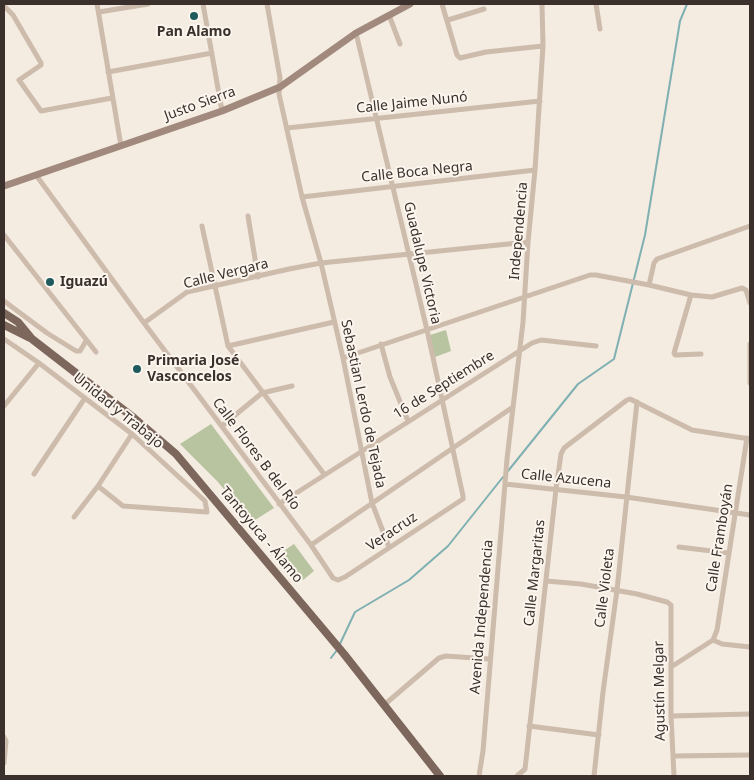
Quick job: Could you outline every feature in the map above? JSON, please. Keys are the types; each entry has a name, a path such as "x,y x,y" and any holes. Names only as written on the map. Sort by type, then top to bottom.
{"main road":[{"name":"Justo Sierra","path":"4,186 222,111 280,87 356,33 410,4"},
{"path":"4,313 18,322 32,339"},
{"path":"4,325 10,330 32,339"},
{"name":"Tantoyuca - Álamo","path":"32,339 134,418 176,454 317,621 440,776"}],"street":[{"path":"97,4 112,98 122,146"},
{"path":"98,12 148,4"},
{"path":"204,4 222,111"},
{"path":"267,4 280,87"},
{"path":"442,4 457,55 460,58 486,52 543,46"},
{"name":"Independencia","path":"507,459 521,350 535,170 543,46 542,4"},
{"path":"596,4 600,29"},
{"path":"4,6 13,15 41,62 41,65 18,80 41,110 112,98"},
{"path":"448,20 484,9"},
{"path":"389,15 400,44"},
{"name":"Guadalupe Victoria","path":"356,33 427,330 463,499"},
{"path":"108,72 212,53"},
{"name":"Sebastian Lerdo de Tejada","path":"280,87 279,94 302,197 321,263 343,358 372,502 388,547"},
{"name":"Calle Jaime Nunó","path":"287,128 540,101"},
{"name":"Calle Boca Negra","path":"302,197 392,185 535,170"},
{"name":"Calle Flores B del Río","path":"36,175 144,323 311,545 333,578"},
{"path":"248,216 258,277"},
{"path":"202,226 228,346 324,474"},
{"path":"646,284 657,259 750,226"},
{"path":"4,237 96,352"},
{"name":"Calle Vergara","path":"144,323 187,292 321,263 528,242"},
{"path":"343,358 590,275 646,284 690,295 712,297 742,288 746,290 750,303"},
{"path":"690,295 674,353 675,355 701,354"},
{"path":"4,301 47,333 76,351 80,351 86,341"},
{"path":"228,346 334,322"},
{"name":"Unidad y Trabajo","path":"4,339 39,362 132,434 206,501 207,512 123,506 98,486"},
{"name":"16 de Septiembre","path":"280,504 324,474 521,350 542,340 596,346"},
{"path":"381,344 390,377 408,421"},
{"path":"750,344 750,383"},
{"path":"4,406 39,362"},
{"path":"222,426 262,393 292,386"},
{"path":"34,474 85,398"},
{"name":"Calle Margaritas","path":"517,776 525,769 561,454 564,448 627,400 637,402"},
{"path":"637,402 692,430 748,439"},
{"name":"Calle Violeta","path":"594,776 617,590 637,402"},
{"path":"311,545 513,407"},
{"path":"74,517 98,486 132,434"},
{"name":"Calle Framboyán","path":"712,640 717,630 728,552 748,439"},
{"name":"Avenida Independencia","path":"479,776 507,459"},
{"name":"Calle Azucena","path":"505,482 750,515"},
{"name":"Veracruz","path":"333,578 338,580 345,577 463,499"},
{"path":"679,546 728,552"},
{"path":"546,581 617,590"},
{"name":"Agustín Melgar","path":"617,590 667,602 671,605 671,716 674,776"},
{"path":"671,667 712,640 722,644 750,648"},
{"path":"384,704 439,658 446,656 489,659"},
{"path":"671,716 750,714"},
{"path":"529,726 599,735"},
{"path":"4,762 5,739"},
{"path":"673,756 750,755"}],"green space":[{"path":"446,330 451,351 435,357 430,335"},
{"path":"211,424 274,508 252,522 217,481 180,444"},
{"path":"294,544 314,571 303,580 282,552"}],"waterway":[{"path":"508,471 578,384 614,359 645,235 680,21 687,4"},
{"path":"339,646 355,612 409,580 448,546 503,477"},
{"path":"331,658 337,650"}],"place":[{"name":"Pan Alamo","path":"194,16"},
{"name":"Iguazú","path":"50,282"},
{"name":"Primaria José Vasconcelos","path":"137,369"}]}
